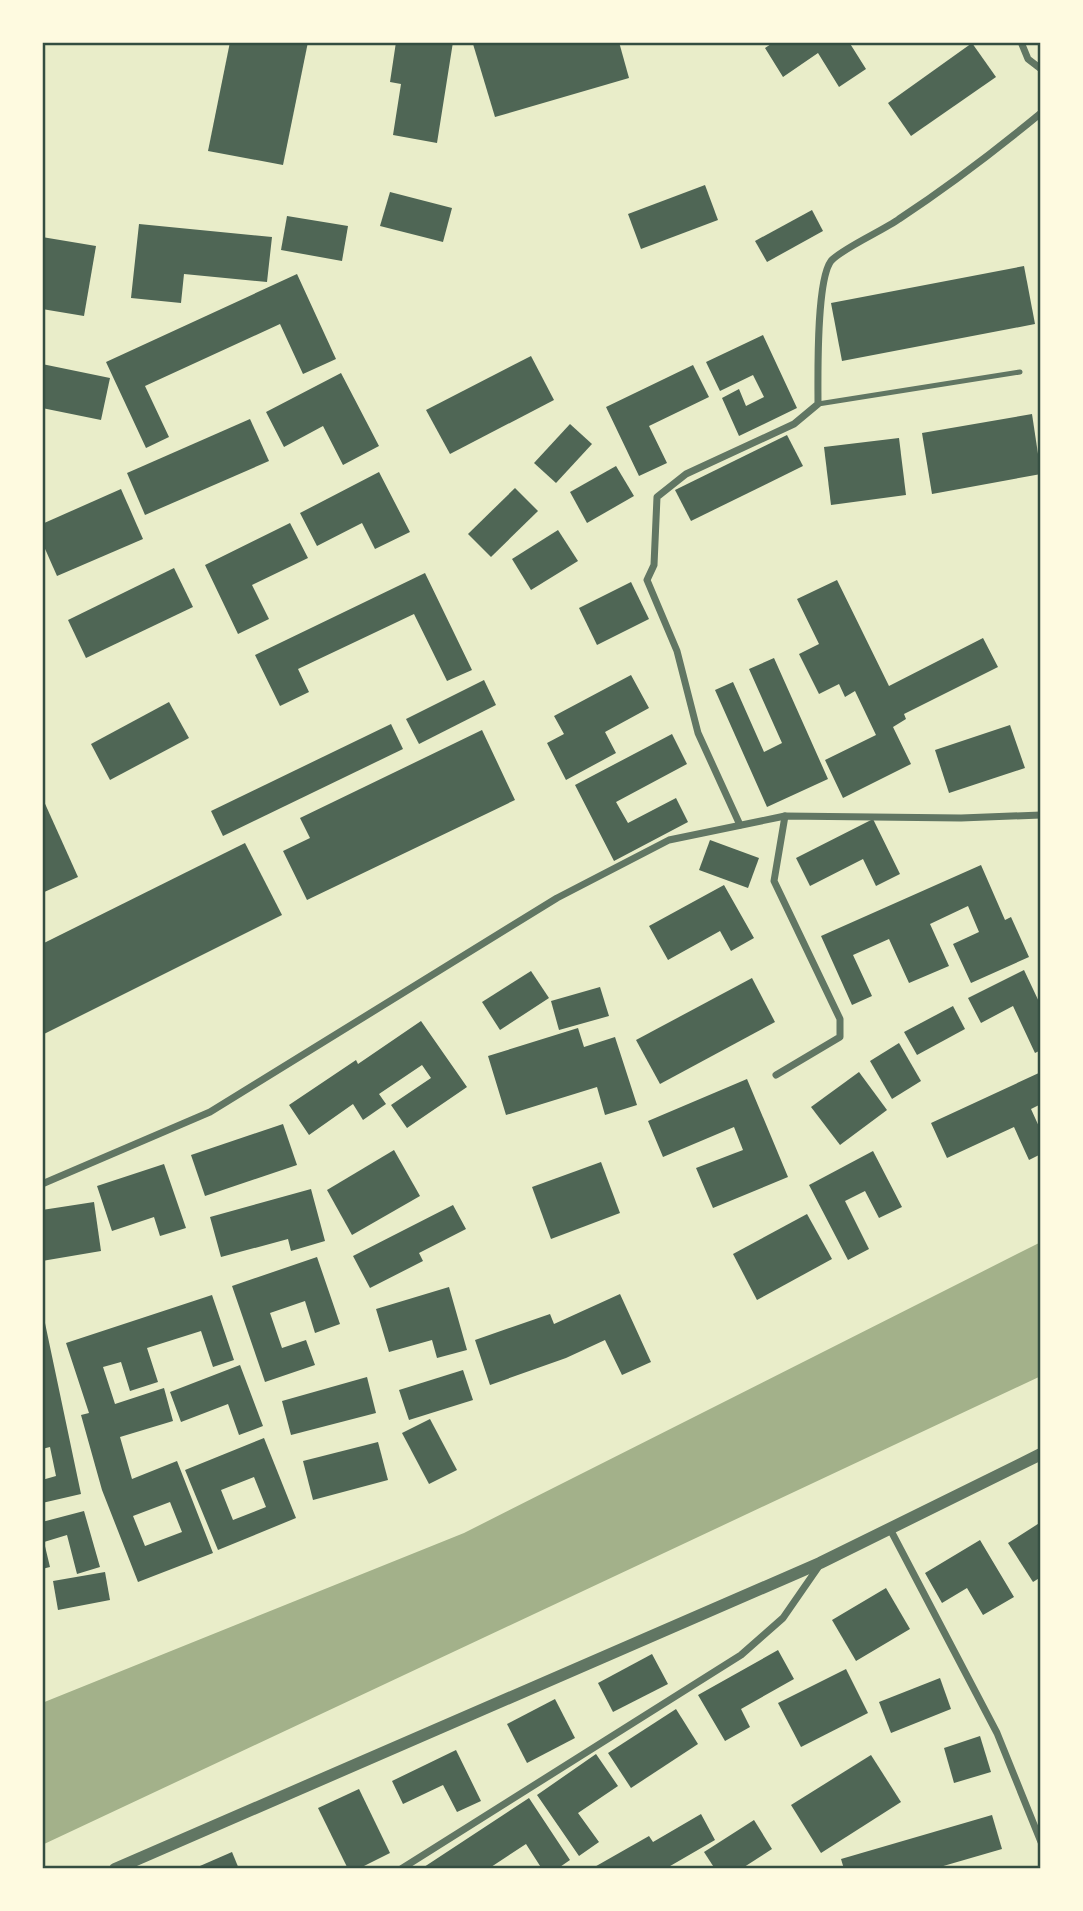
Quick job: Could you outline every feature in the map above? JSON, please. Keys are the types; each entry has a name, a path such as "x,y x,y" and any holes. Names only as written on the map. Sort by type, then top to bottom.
{"street":[{"path":"1021,42 1028,60 1041,69"},
{"path":"740,825 698,733 677,651 647,580 654,565 657,497 686,474 794,424 818,404 817,351 824,278 831,261 982,163 1041,113"},
{"path":"42,1184 210,1112 557,898 669,840 785,816 961,818 1041,815"},
{"path":"776,1075 840,1037 840,1019 774,881 785,816"},
{"path":"115,1869 820,1563 1041,1454"},
{"path":"890,1529 997,1733 1041,1842"},
{"path":"401,1869 741,1655 783,1618 820,1563"}],"lane":[{"path":"818,404 1020,372"}],"shaded area":[{"path":"1041,1242 1041,1376 42,1845 42,1703 464,1533"}],"building":[{"path":"230,42 308,42 283,165 208,151"},
{"path":"396,42 453,42 437,143 393,135 401,84 390,82"},
{"path":"619,42 629,78 495,117 473,44"},
{"path":"774,42 849,42 866,69 839,87 818,53 783,77 765,48"},
{"path":"972,43 996,77 911,136 888,103"},
{"path":"705,185 718,220 641,249 628,214"},
{"path":"390,192 452,208 443,242 380,226"},
{"path":"812,210 823,231 767,262 755,241"},
{"path":"287,216 348,226 342,261 281,250"},
{"path":"139,224 272,237 267,282 184,274 181,303 131,298"},
{"path":"42,237 96,246 84,316 42,309"},
{"path":"1024,266 1035,324 842,361 831,303"},
{"path":"297,274 336,359 303,374 280,324 145,386 169,437 146,448 106,362"},
{"path":"763,335 797,408 739,436 722,398 739,389 746,406 764,397 753,375 720,391 706,362"},
{"path":"531,356 554,400 450,454 426,410"},
{"path":"42,364 110,378 101,420 42,408"},
{"path":"693,365 709,397 649,426 667,463 639,476 606,407"},
{"path":"341,373 379,446 343,465 323,426 284,447 266,412"},
{"path":"1032,414 1041,474 932,494 922,433"},
{"path":"250,419 269,461 145,515 127,473"},
{"path":"570,424 592,444 556,483 534,463"},
{"path":"787,435 803,466 691,521 675,490"},
{"path":"899,438 906,495 831,505 824,447"},
{"path":"616,466 634,496 587,523 570,492"},
{"path":"379,472 410,532 375,549 362,523 317,546 300,513"},
{"path":"515,488 538,511 491,557 468,534"},
{"path":"121,489 143,539 57,576 42,542 42,524"},
{"path":"290,523 308,558 252,585 269,619 238,634 205,565"},
{"path":"558,530 578,561 531,590 512,559"},
{"path":"174,568 193,607 86,658 68,620"},
{"path":"425,573 472,670 447,681 414,614 298,669 309,692 280,706 255,655"},
{"path":"837,580 889,686 983,638 998,667 904,714 906,719 893,727 911,764 843,798 825,760 876,735 855,691 845,697 839,684 819,694 799,654 819,644 797,599"},
{"path":"631,582 649,619 597,645 579,608"},
{"path":"774,658 828,779 767,807 715,690 733,682 764,752 782,743 749,669"},
{"path":"631,675 649,708 605,732 616,753 566,780 547,743 564,734 554,716"},
{"path":"484,680 496,705 419,744 406,719"},
{"path":"169,702 189,738 110,780 91,744"},
{"path":"391,724 403,749 223,836 211,811"},
{"path":"1010,725 1025,768 949,793 935,750"},
{"path":"482,730 515,800 307,900 283,851 310,838 300,818"},
{"path":"672,734 687,764 616,802 628,823 676,798 688,822 614,861 575,785"},
{"path":"42,797 78,877 42,893"},
{"path":"873,819 900,874 876,886 863,859 810,886 796,858"},
{"path":"710,840 759,858 748,888 699,870"},
{"path":"245,843 282,915 42,1035 42,944"},
{"path":"981,865 1005,920 1011,917 1029,957 971,983 953,944 979,932 968,906 930,924 949,966 909,983 889,939 853,955 872,996 852,1005 821,936"},
{"path":"724,885 754,938 731,951 720,931 668,960 649,926"},
{"path":"1024,970 1041,1006 1041,1050 1035,1053 1013,1006 981,1023 968,998"},
{"path":"531,971 549,998 500,1030 482,1002"},
{"path":"752,978 775,1022 660,1084 636,1040"},
{"path":"600,987 609,1016 559,1030 551,1001"},
{"path":"953,1006 965,1029 917,1055 904,1032"},
{"path":"421,1021 467,1087 407,1128 391,1105 431,1078 422,1065 379,1094 386,1104 363,1120 353,1104 309,1135 289,1105 356,1060 358,1064"},
{"path":"578,1028 584,1047 615,1037 637,1105 605,1115 597,1087 506,1115 488,1056"},
{"path":"899,1043 921,1081 892,1099 870,1061"},
{"path":"859,1072 887,1110 840,1145 811,1107"},
{"path":"1041,1072 1041,1104 1031,1109 1041,1131 1041,1154 1029,1160 1014,1127 947,1158 931,1123"},
{"path":"747,1079 788,1177 713,1208 696,1168 743,1150 734,1127 663,1157 648,1121"},
{"path":"283,1124 297,1165 205,1196 191,1155"},
{"path":"394,1150 420,1196 352,1235 327,1190"},
{"path":"873,1151 902,1207 879,1218 865,1191 845,1201 869,1249 848,1260 809,1185"},
{"path":"601,1162 620,1213 551,1239 532,1187"},
{"path":"164,1164 186,1228 160,1236 154,1217 112,1231 97,1186"},
{"path":"311,1189 325,1241 291,1251 288,1239 221,1257 210,1217"},
{"path":"94,1202 101,1251 42,1261 42,1210"},
{"path":"453,1205 466,1229 419,1253 423,1261 370,1288 353,1256"},
{"path":"807,1214 832,1259 757,1300 733,1254"},
{"path":"317,1257 340,1324 315,1333 305,1301 270,1313 282,1348 306,1340 315,1365 265,1382 232,1286"},
{"path":"449,1287 467,1350 437,1358 432,1340 389,1352 376,1309"},
{"path":"620,1294 651,1362 622,1375 605,1340 566,1358 490,1385 475,1340 550,1314 554,1324"},
{"path":"212,1295 234,1360 213,1367 201,1331 147,1348 158,1382 130,1391 121,1362 103,1367 115,1404 164,1388 173,1421 120,1437 132,1479 177,1461 213,1553 138,1582 102,1490 81,1415 89,1413 66,1343","holes":["170,1502 182,1532 145,1546 133,1516"]},
{"path":"42,1323 45,1323 81,1494 42,1503 42,1480 56,1476 50,1447 42,1449 42,1425 45,1425 42,1410"},
{"path":"240,1365 263,1426 239,1435 228,1404 181,1422 170,1392"},
{"path":"463,1370 473,1400 409,1420 399,1390"},
{"path":"367,1377 376,1413 291,1435 282,1401"},
{"path":"430,1419 457,1470 429,1484 402,1433"},
{"path":"264,1438 296,1518 218,1550 185,1470","holes":["254,1477 266,1507 233,1520 221,1490"]},
{"path":"378,1442 388,1480 313,1500 303,1461"},
{"path":"84,1511 100,1567 77,1574 67,1535 44,1542 50,1567 42,1569 42,1522"},
{"path":"1041,1522 1041,1577 1033,1582 1008,1543"},
{"path":"980,1540 1014,1597 983,1615 967,1588 942,1603 925,1573"},
{"path":"105,1572 110,1600 58,1610 53,1581"},
{"path":"886,1588 910,1629 856,1661 832,1620"},
{"path":"778,1650 794,1679 741,1709 750,1727 725,1741 698,1695"},
{"path":"652,1654 668,1684 613,1712 598,1683"},
{"path":"846,1669 868,1713 801,1747 778,1703"},
{"path":"940,1678 951,1709 891,1733 879,1702"},
{"path":"555,1699 575,1738 527,1763 507,1724"},
{"path":"676,1709 698,1744 631,1788 608,1753"},
{"path":"980,1736 991,1772 954,1783 944,1748"},
{"path":"456,1750 481,1801 457,1812 443,1785 403,1804 392,1781"},
{"path":"596,1754 618,1786 578,1813 599,1842 579,1856 537,1795"},
{"path":"871,1755 901,1802 821,1853 791,1805"},
{"path":"359,1789 390,1853 358,1869 348,1869 318,1808"},
{"path":"529,1798 570,1860 557,1869 542,1869 526,1844 488,1869 421,1869"},
{"path":"701,1814 715,1840 665,1869 591,1869 649,1836 653,1842"},
{"path":"992,1815 1002,1849 933,1869 844,1869 841,1859"},
{"path":"754,1820 772,1849 741,1869 715,1869 704,1852"},
{"path":"232,1852 239,1869 193,1869"}]}
